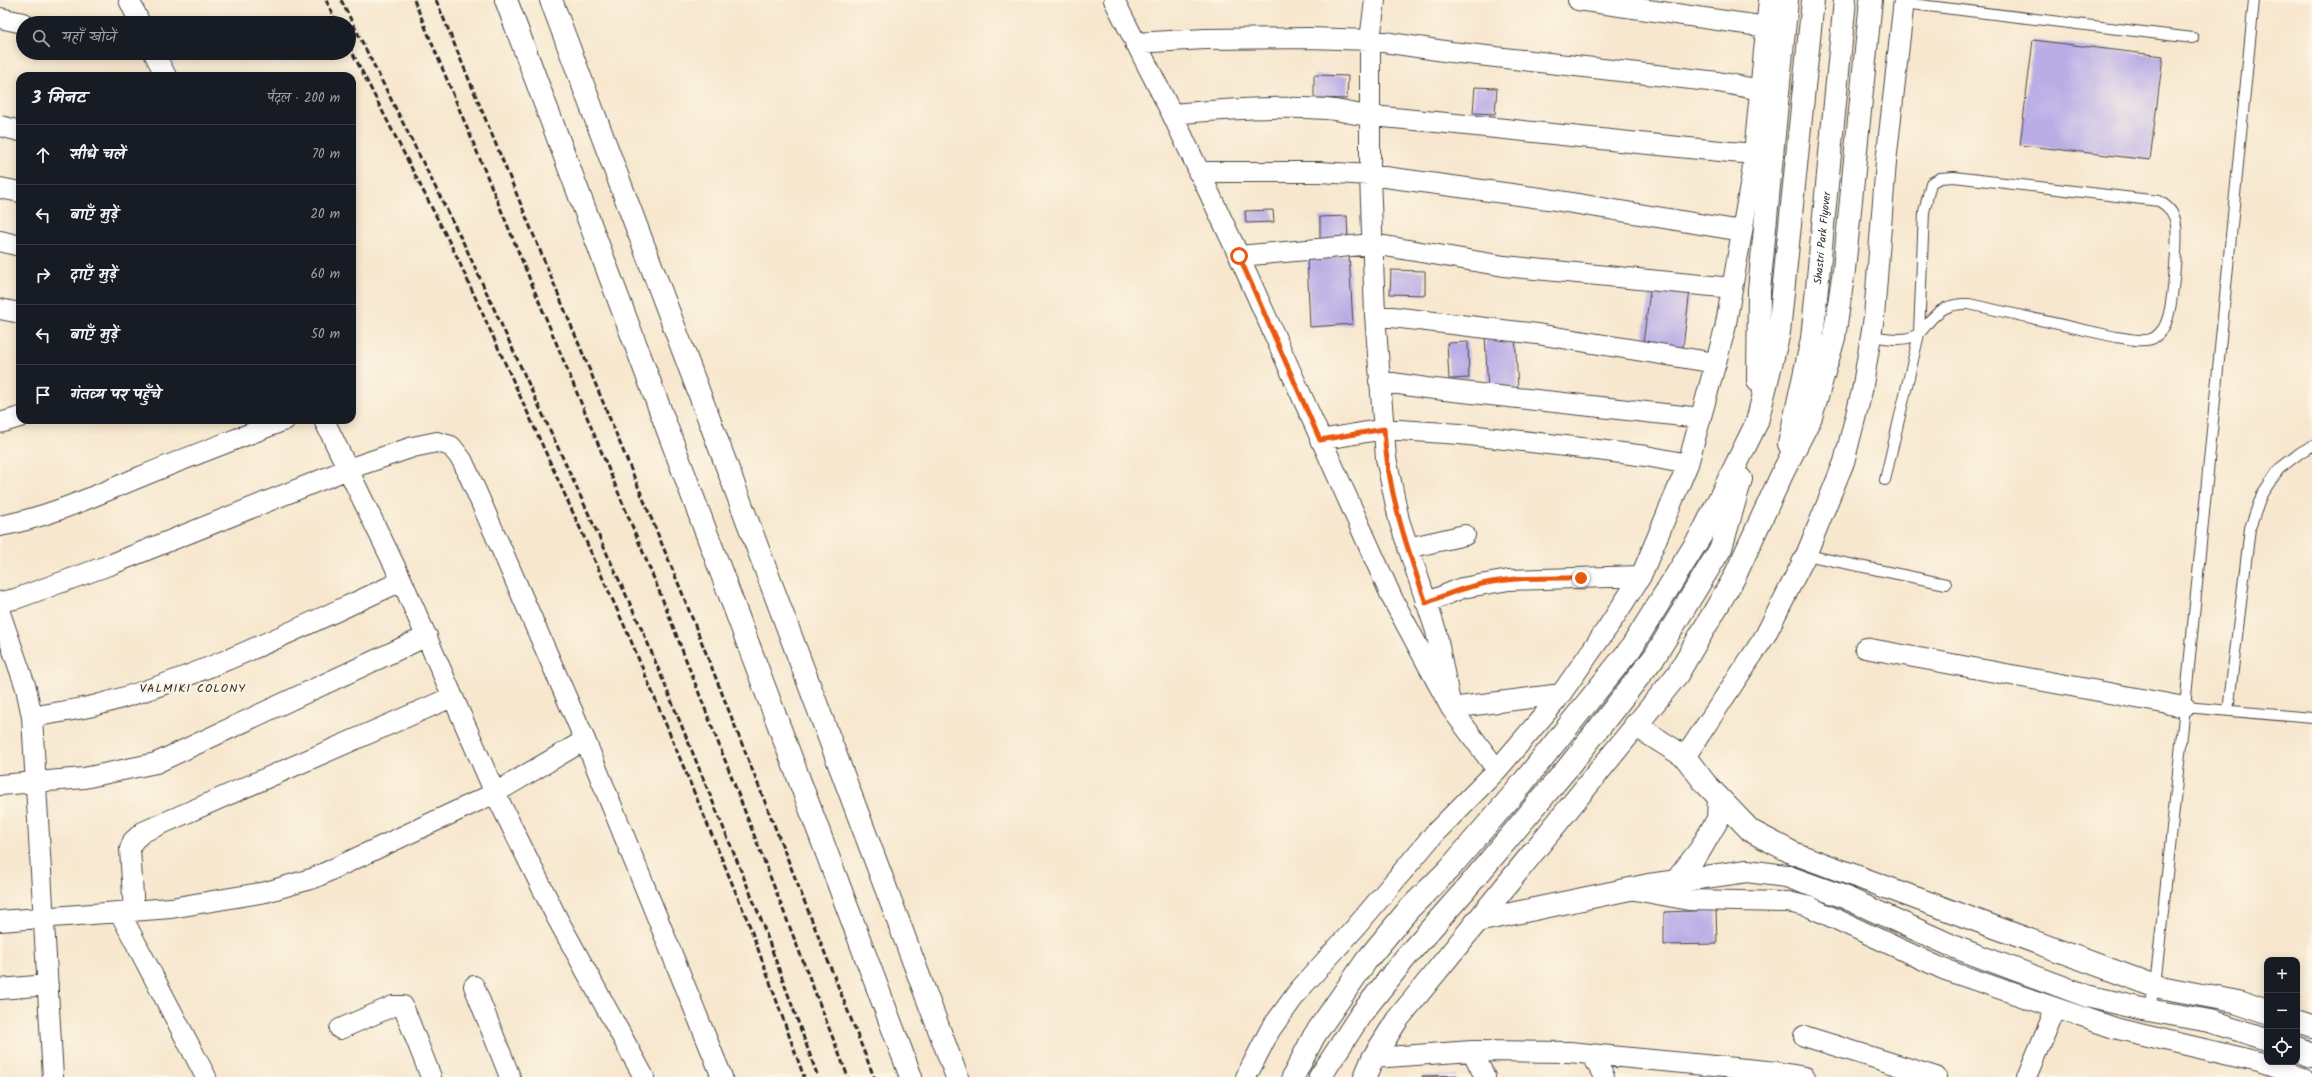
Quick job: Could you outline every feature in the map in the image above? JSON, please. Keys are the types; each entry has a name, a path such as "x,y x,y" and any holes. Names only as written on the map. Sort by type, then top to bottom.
{"main road":[{"path":"506,0 912,1077"},
{"path":"551,0 957,1077"},
{"path":"1293,1077 1314,1036 1366,961 1408,910 1449,869 1517,790 1631,648 1703,532 1757,422 1759,290 1787,0"},
{"path":"1320,1077 1361,1014 1406,956 1465,890 1570,765 1655,656 1721,548 1757,422 1778,332 1813,0"},
{"name":"Shastri Park Flyover","path":"1782,472 1812,339 1845,0"},
{"path":"1369,1068 1397,1020 1677,675 1734,578 1782,472 1811,417 1834,338 1844,270 1871,0"},
{"path":"1635,725 1685,758 1719,798 1751,831 1793,853 1850,876 2155,986 2238,1002 2264,1011"},
{"path":"1676,881 1700,850 1718,819 1719,798"},
{"path":"1477,921 1630,889 1747,870 1786,876 1842,896 1957,948 2087,996 2149,1010 2210,1021 2264,1038"},
{"path":"1842,896 1850,876"},
{"path":"2300,1023 2312,1027"},
{"path":"2300,1050 2312,1055"}],"street":[{"path":"129,0 137,16"},
{"path":"1114,0 1135,44 1172,114 1198,172 1239,256 1320,440 1393,600 1451,708 1497,770"},
{"path":"1376,0 1370,40 1370,176 1379,380 1389,482 1440,649 1451,708"},
{"path":"1578,0 1767,27"},
{"path":"1246,1077 1270,1030 1300,989 1355,928 1434,834 1497,770 1561,694 1608,627 1641,576 1688,464 1725,329 1754,154 1769,0"},
{"path":"1685,758 1765,636 1806,555 1844,462 1862,391 1871,336 1903,2"},
{"path":"0,18 16,22"},
{"path":"1135,44 1205,39 1309,38 1370,40 1451,52 1718,82 1761,90"},
{"path":"158,60 164,72"},
{"path":"1172,114 1224,109 1328,109 1370,116 1468,124 1620,142 1754,154"},
{"path":"0,126 16,130"},
{"path":"1198,172 1319,172 1370,176 1548,199 1742,230"},
{"path":"0,188 16,191"},
{"path":"0,241 16,245"},
{"path":"1239,256 1373,244 1504,266 1732,288"},
{"path":"0,309 16,312"},
{"path":"1375,315 1537,334 1716,363"},
{"path":"1379,380 1426,388 1700,418"},
{"path":"0,422 16,418"},
{"path":"0,526 31,521 58,511 173,463 275,424"},
{"path":"326,424 402,581 495,793 557,918 644,1077"},
{"path":"1320,440 1384,429 1550,444 1646,456 1688,464"},
{"path":"0,602 15,599 112,564 348,469 437,442 451,446 462,460 469,475 585,740 722,1077"},
{"path":"1408,548 1465,535"},
{"path":"1426,603 1462,588 1502,581 1641,576"},
{"path":"32,717 96,705 162,685 213,666 402,581"},
{"path":"0,613 26,688 32,717 37,783 52,1077"},
{"path":"0,785 84,778 156,763 426,636"},
{"path":"1865,648 2185,707"},
{"path":"1451,708 1561,694"},
{"path":"206,1077 127,912 130,849 132,841 143,832 452,697"},
{"path":"0,921 171,908 266,892 314,878 495,793 585,740"},
{"path":"1630,889 1689,900 1788,902 1810,907 1866,931 1943,969 2056,1008 2114,1028 2259,1062 2303,1077"},
{"path":"0,989 48,985"},
{"path":"474,986 510,1077"},
{"path":"340,1029 392,1006 403,1006 431,1077"},
{"path":"2027,1077 2056,1008"},
{"path":"1804,1036 1936,1077"},
{"path":"1369,1068 1472,1051 1592,1054 1806,1077"},
{"path":"1472,1051 1485,1077"},
{"path":"1592,1054 1604,1077"}],"lane":[{"path":"2149,1010 2155,986 2185,707 2254,0"},
{"path":"1903,2 2193,38"},
{"path":"1871,336 1895,339 1919,334 1936,312 1946,306 1958,303 1969,304 2116,337 2139,340 2154,338 2162,330 2168,317 2176,224 2172,212 2168,206 2159,201 1954,177 1940,178 1931,183 1924,212 1919,334 1885,480"},
{"path":"2228,711 2250,528 2262,494 2279,469 2301,452 2312,446"},
{"path":"1806,555 1946,584"},
{"path":"2185,707 2312,718"}],"building":[{"path":"2033,40 2163,56 2150,160 2020,145"},
{"path":"1314,75 1348,76 1347,99 1314,98"},
{"path":"1475,87 1497,88 1495,114 1473,113"},
{"path":"1273,210 1274,222 1246,223 1245,211"},
{"path":"1347,216 1348,241 1320,241 1320,217"},
{"path":"1349,255 1353,324 1310,327 1307,258"},
{"path":"1391,270 1425,271 1425,295 1390,294"},
{"path":"1651,284 1690,290 1682,355 1642,350"},
{"path":"1515,334 1518,389 1488,391 1485,335"},
{"path":"1468,342 1469,378 1449,379 1447,343"},
{"path":"1716,910 1717,944 1664,945 1664,912"},
{"path":"1457,1075 1457,1077 1422,1077 1422,1076"}],"railway":[{"path":"326,0 334,16"},
{"path":"341,0 349,16"},
{"path":"414,0 662,598 848,1077"},
{"path":"436,0 681,590 874,1077"},
{"path":"356,30 466,248 644,634 760,917 818,1077"},
{"path":"356,60 456,255 629,636 749,924 804,1077"}],"district":[{"name":"VALMIKI COLONY","path":"193,688"}],"route":[{"path":"1239,256 1280,344 1320,440 1384,429 1389,482 1410,557 1426,603 1462,588 1483,583 1543,578 1581,578"}]}
